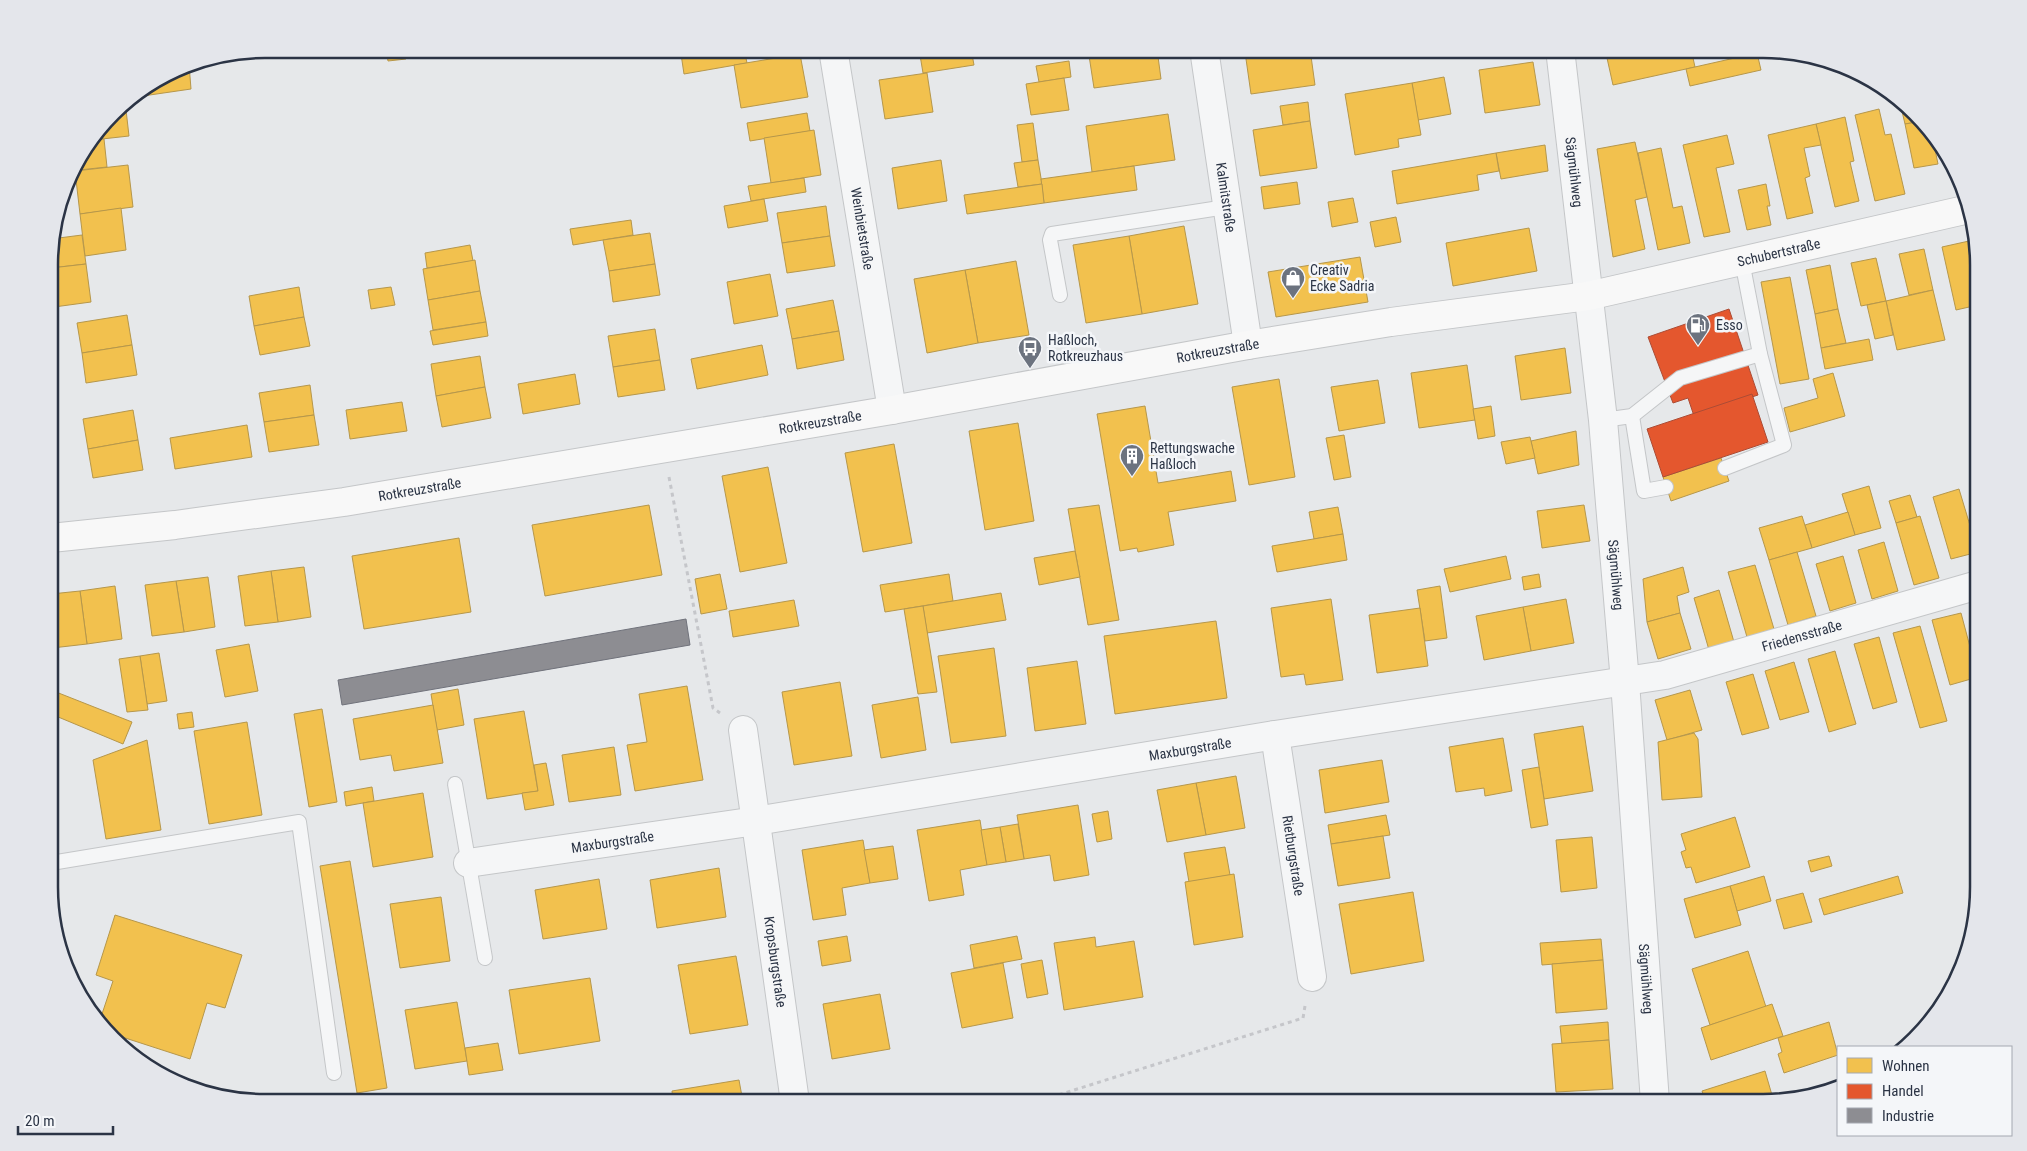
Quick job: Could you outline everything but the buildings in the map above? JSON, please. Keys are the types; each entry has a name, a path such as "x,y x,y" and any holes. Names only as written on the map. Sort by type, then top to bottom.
{"main road":[{"name":"Schubertstraße","path":"1588,296 1962,211"},
{"name":"Rotkreuzstraße","path":"58,537 175,525 334,503 892,410 1248,345 1390,322 1588,296"}],"street":[{"name":"Weinbietstraße","path":"834,58 892,410"},
{"name":"Kalmitstraße","path":"1205,58 1248,345"},
{"name":"Sägmühlweg","path":"1561,58 1603,420 1625,682 1654,1094"},
{"name":"Friedensstraße","path":"1625,682 1704,665 1970,587"},
{"name":"Maxburgstraße","path":"468,863 756,820 1275,735 1625,682"},
{"path":"743,730 756,820"},
{"name":"Rietburgstraße","path":"1275,735 1312,977"},
{"name":"Kropsburgstraße","path":"756,820 794,1094"}],"lane":[{"path":"1060,295 1050,240 1052,234 1226,207"},
{"path":"1724,468 1784,445 1760,354 1742,261"},
{"path":"1603,420 1632,416 1680,378 1760,354"},
{"path":"1632,416 1644,491 1666,487"},
{"path":"455,784 485,958"},
{"path":"58,862 299,822 334,1073"}],"path":[{"path":"662,449 713,708 743,730"},
{"path":"1061,1094 1303,1018 1312,977"}],"place":[{"name":"Creativ Ecke Sadria","path":"1293,299"},
{"name":"Esso","path":"1698,346"},
{"name":"Haßloch, Rotkreuzhaus","path":"1030,369"},
{"name":"Rettungswache Haßloch","path":"1132,477"}]}
